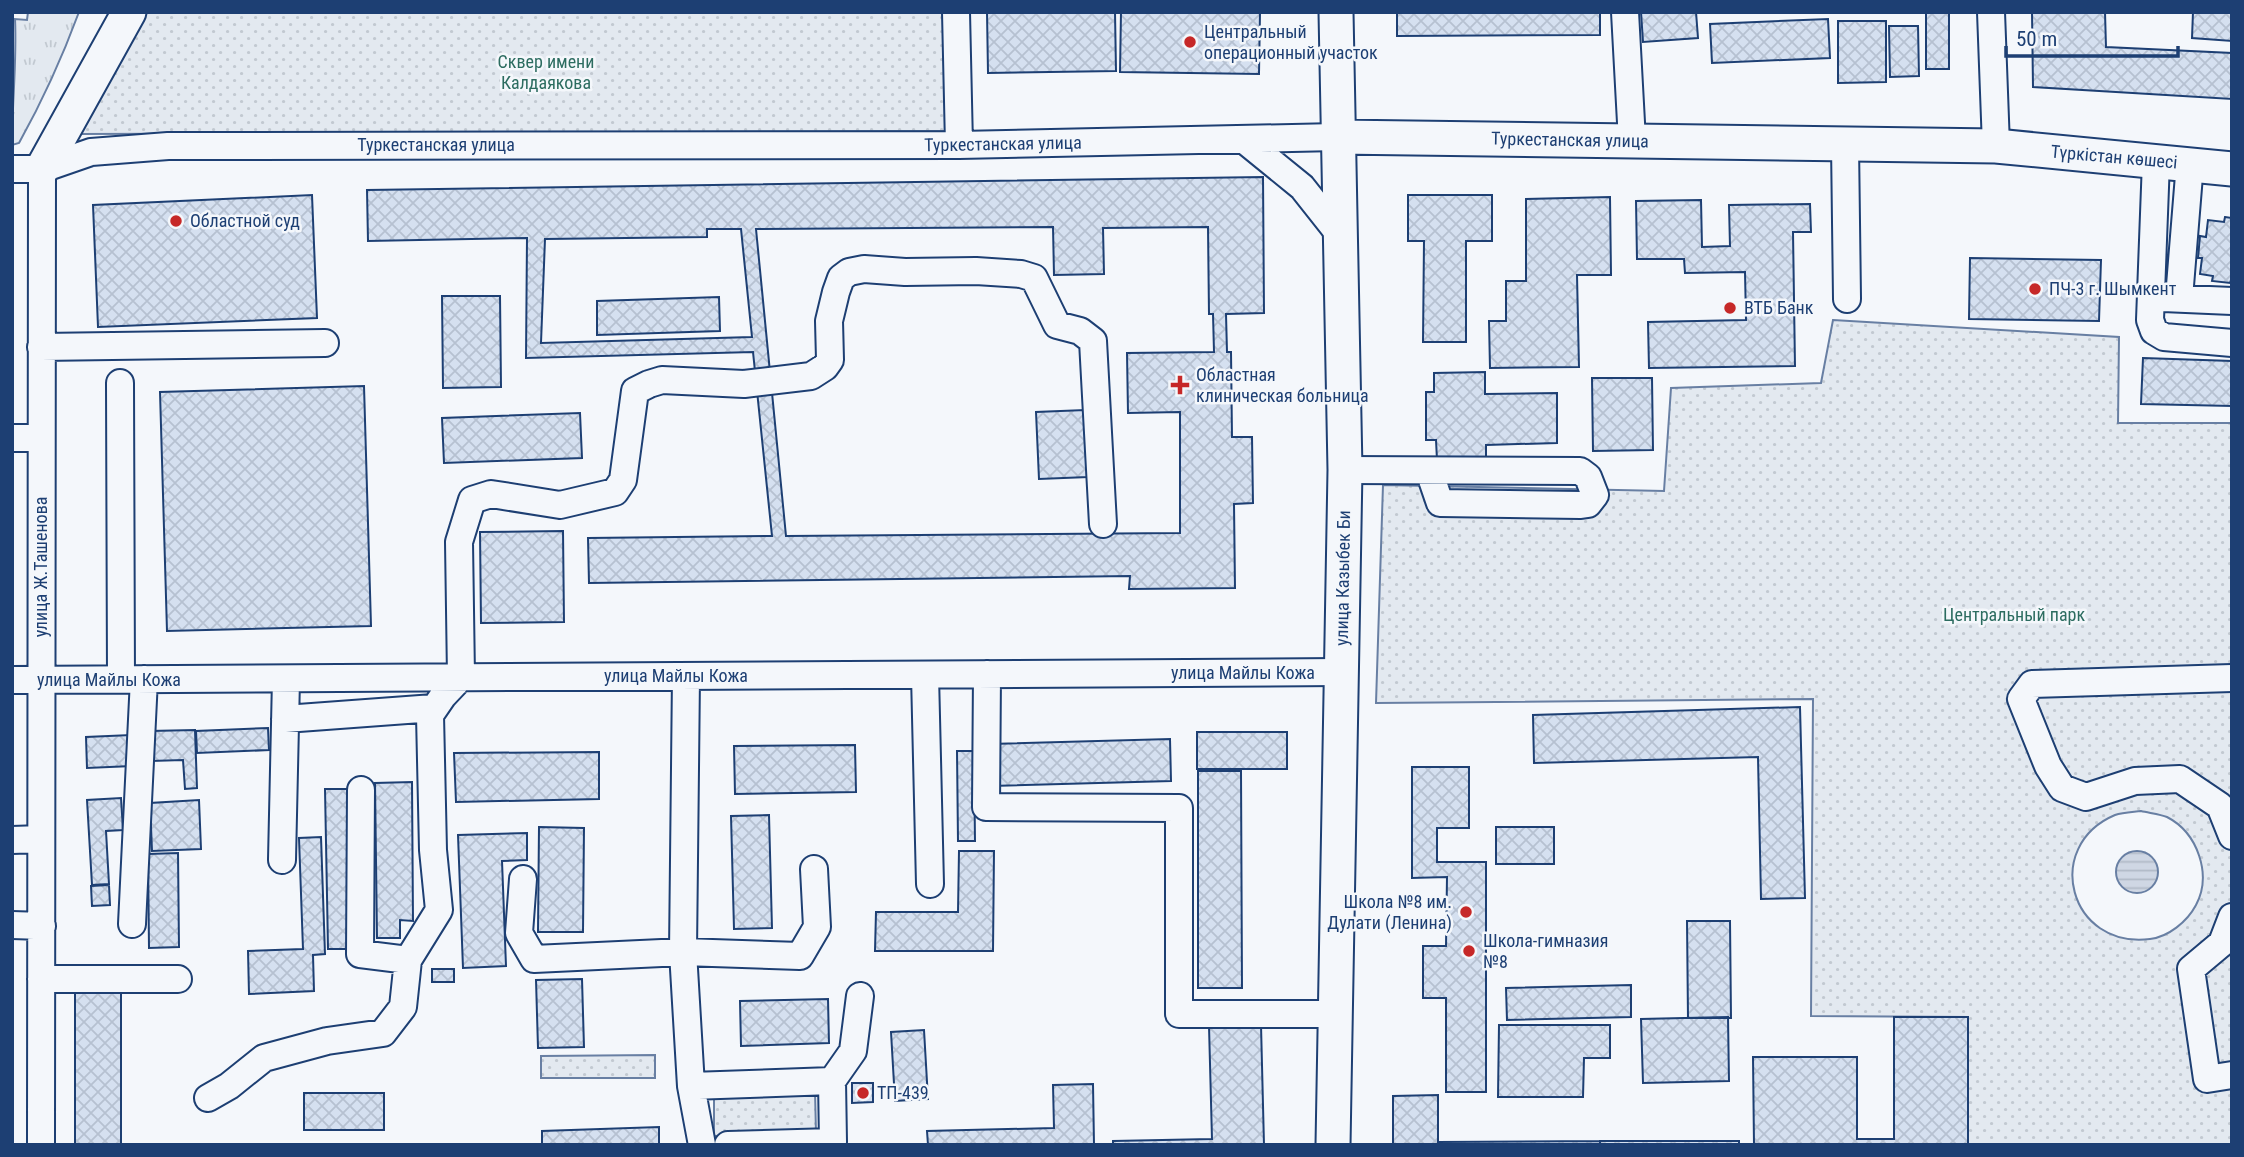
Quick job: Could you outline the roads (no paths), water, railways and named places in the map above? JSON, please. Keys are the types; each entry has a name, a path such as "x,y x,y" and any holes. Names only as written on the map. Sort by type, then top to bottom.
{"main road":[{"name":"улица Ж.Ташенова","path":"27,169 129,12"},
{"name":"улица Казыбек Би","path":"1334,1145 1345,470 1336,12"},
{"name":"Туркестанская улица","path":"1337,137 1996,146"},
{"name":"Түркістан көшесі","path":"1996,146 2232,169"}],"street":[{"path":"956,12 959,145"},
{"path":"1625,12 1632,141"},
{"path":"1991,12 1996,146"},
{"name":"Туркестанская улица","path":"27,169 91,152 168,146 959,145 1337,137"},
{"path":"1243,139 1302,187 1340,234"},
{"path":"1845,144 1847,299"},
{"path":"2156,161 2150,320 2154,331 2164,337 2232,343"},
{"path":"2179,298 2190,163"},
{"name":"улица Ж.Ташенова","path":"27,169 41,347 41,1145"},
{"path":"208,1098 229,1086 264,1058 327,1041 383,1033 403,1007 408,960 439,910 433,849 430,715 461,677 459,542 472,500 491,494 560,505 615,492 624,480 635,391 649,384 674,379 744,384 811,376 825,367 830,360 831,311 841,278 849,272 864,269 1021,274 1034,278 1057,325 1080,331 1093,341 1103,524"},
{"path":"2151,297 2232,301"},
{"path":"41,347 326,342"},
{"path":"120,383 132,679 132,924"},
{"path":"12,438 41,438"},
{"path":"1345,470 1580,471 1588,477 1595,495 1588,504 1581,505 1440,503 1429,471"},
{"name":"улица Майлы Кожа","path":"12,680 1340,672"},
{"path":"986,674 986,807 1179,808 1179,1014 1335,1014"},
{"path":"925,675 930,884"},
{"path":"686,676 683,952 691,1086 702,1145"},
{"path":"2232,678 2032,684 2021,699 2048,766 2062,788 2086,797 2135,781 2180,779 2220,806 2232,836"},
{"path":"282,860 286,679"},
{"path":"285,719 435,708"},
{"path":"361,790 360,954 408,960"},
{"path":"12,840 41,839"},
{"path":"523,879 519,933 534,959 683,952 800,956 817,927 814,869"},
{"path":"2232,917 2222,943 2191,968 2207,1079 2232,1075"},
{"path":"12,925 42,926"},
{"path":"41,979 178,979"},
{"path":"728,1145 833,1142 832,1081 853,1051 860,996"},
{"path":"691,1086 832,1081"}],"place":[{"name":"Центральный операционный участок","path":"1190,42"},
{"name":"Областной суд","path":"176,221"},
{"name":"ПЧ-3 г. Шымкент","path":"2035,289"},
{"name":"ВТБ Банк","path":"1730,308"},
{"name":"Областная клиническая больница","path":"1180,385"},
{"name":"Школа №8 им. Дулати (Ленина)","path":"1466,912"},
{"name":"Школа-гимназия №8","path":"1469,951"},
{"name":"ТП-439","path":"863,1093"}],"park label":[{"name":"Сквер имени Калдаякова","path":"546,72"},
{"name":"Центральный парк","path":"2014,615"}]}
